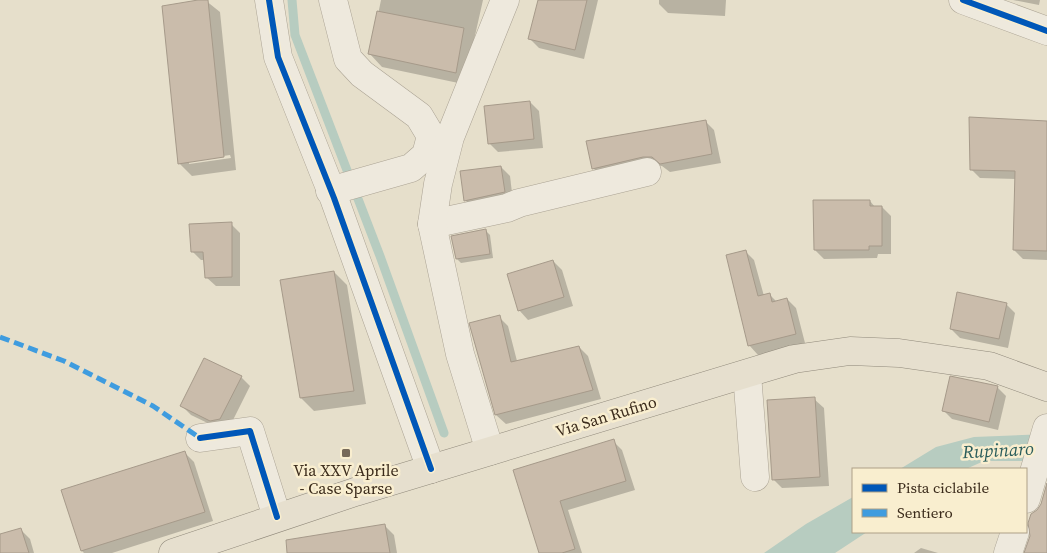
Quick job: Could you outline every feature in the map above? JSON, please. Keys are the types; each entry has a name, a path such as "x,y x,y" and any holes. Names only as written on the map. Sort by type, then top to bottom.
{"main road":[{"name":"Via San Rufino","path":"173,553 277,517 794,359 850,351 899,353 988,366 1047,387"}],"street":[{"path":"269,0 278,58 330,190 431,470"},
{"path":"330,190 411,168 426,155 431,136 419,116 362,74 348,59 333,0"},
{"path":"490,452 460,354 432,224 438,184 450,137 505,0"},
{"path":"963,0 1047,31"},
{"path":"432,224 508,208 519,203 647,172"},
{"path":"747,374 755,477"},
{"path":"1027,496 1047,428"},
{"path":"200,438 250,431 277,517"},
{"path":"1008,553 1015,533"}],"water":[{"name":"Rupinaro","path":"1047,434 1026,461 984,461 968,468 902,468 936,447 974,437"},
{"path":"852,498 852,533 865,533 835,553 764,553 806,524"}],"building":[{"path":"208,0 224,157 178,164 162,6"},
{"path":"538,0 587,0 575,50 528,39"},
{"path":"377,11 464,28 456,73 368,54"},
{"path":"530,101 534,139 488,144 484,106"},
{"path":"969,117 1047,121 1047,251 1013,250 1015,171 970,170"},
{"path":"706,120 712,154 660,164 652,157 643,157 592,169 586,141"},
{"path":"501,166 505,192 464,201 460,171"},
{"path":"813,200 870,200 870,206 882,206 882,246 869,246 869,250 814,250"},
{"path":"232,222 232,277 205,278 203,252 191,252 189,224"},
{"path":"486,229 490,254 456,259 451,236"},
{"path":"746,250 758,296 770,293 772,302 787,298 796,334 748,346 726,255"},
{"path":"553,260 564,297 518,311 507,274"},
{"path":"334,271 354,391 300,398 280,280"},
{"path":"957,292 1007,303 999,339 950,329"},
{"path":"500,315 511,362 579,346 593,390 495,415 469,323"},
{"path":"204,358 242,376 220,419 210,421 180,406"},
{"path":"950,376 998,386 989,422 942,411"},
{"path":"815,397 820,477 772,480 767,400"},
{"path":"614,439 626,481 560,501 575,549 562,553 539,553 513,470"},
{"path":"185,451 205,512 81,551 61,490"},
{"path":"1047,483 1047,553 1024,553 1030,536 1028,523 1031,514 1041,504"},
{"path":"385,524 390,553 287,553 286,540"},
{"path":"21,528 29,553 0,553 0,534"}],"waterway":[{"path":"292,0 295,35 380,256 444,433"}],"marked path":[{"path":"0,337 64,361 153,406 200,438"}],"cycle path":[{"path":"269,0 278,57 334,198 431,469"},
{"path":"963,0 1047,31"},
{"path":"200,438 250,431 277,517"}],"place":[{"name":"Via XXV Aprile - Case Sparse","path":"346,453"}]}
